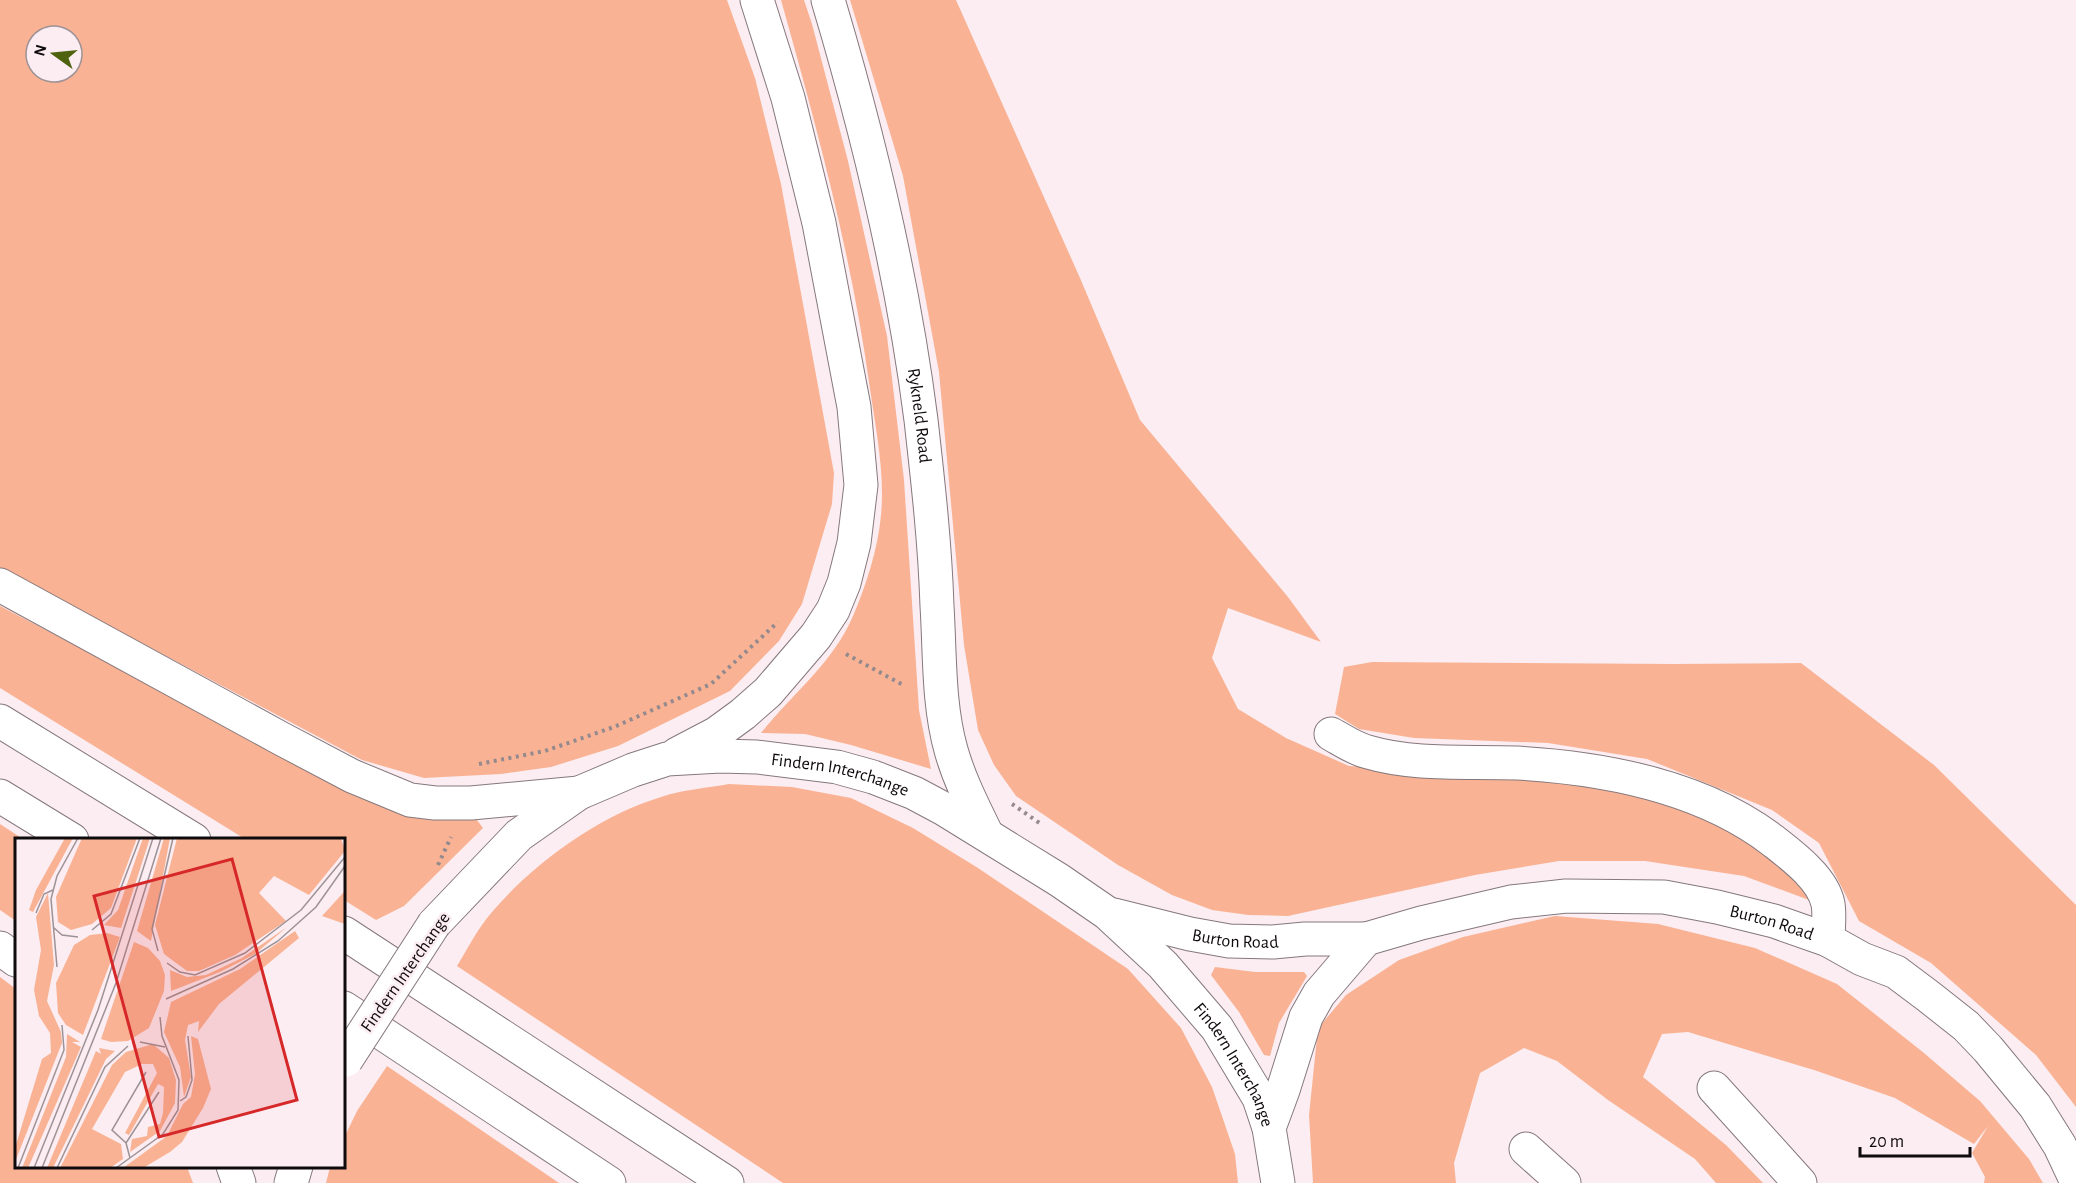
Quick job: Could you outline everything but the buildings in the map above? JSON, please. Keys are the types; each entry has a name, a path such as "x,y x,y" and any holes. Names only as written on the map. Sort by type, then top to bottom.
{"main road":[{"path":"667,759 717,733 743,714 768,692 816,636 833,610 844,583 854,543 861,485 854,407 819,223 788,98 757,0"},
{"name":"Rykneld Road","path":"828,0 854,87 888,227 915,370 931,517 942,693 951,750 962,782 986,834"},
{"path":"0,585 352,776 410,800 471,803 579,793"},
{"path":"0,721 191,838"},
{"path":"1331,734 1366,752 1394,757 1424,761 1520,764 1591,771 1639,780 1692,796 1750,823 1787,851 1814,877 1828,903 1828,940"},
{"name":"Findern Interchange","path":"345,1061 434,924 519,835 579,793 633,770 667,759 720,756 757,757 837,767 873,777 914,793 986,834 1107,913 1163,965 1218,1028 1259,1098 1269,1128 1278,1183"},
{"path":"0,796 69,838"},
{"name":"Burton Road","path":"1107,913 1190,934 1229,941 1272,942 1305,939 1366,939 1421,922 1511,902 1566,896 1664,897 1774,921 1828,940 1862,960 1896,972 1966,1026 1988,1048 2035,1106 2060,1146 2076,1180"},
{"path":"345,934 727,1183"},
{"path":"1269,1128 1306,1017 1319,994 1366,939"},
{"path":"0,948 15,959"},
{"path":"345,1009 609,1183"},
{"path":"1714,1088 1800,1183"},
{"path":"1526,1149 1564,1183"},
{"path":"232,1168 239,1183"},
{"path":"291,1183 296,1168"}],"path":[{"path":"479,764 545,751 604,731 711,684 782,618 913,690 942,693"},
{"path":"1006,800 1043,826"},
{"path":"435,872 452,833 452,801"}],"shaded area":[{"path":"0,0 727,0 755,78 781,184 834,473 832,504 802,604 779,641 730,691 618,746 551,767 501,774 424,778 362,760 0,568"},
{"path":"781,0 804,0 812,24 848,161 887,336 904,480 919,710 931,769 805,734 761,733 811,678 845,633 871,567 882,499 877,436 854,291 820,145"},
{"path":"850,0 956,0 1080,278 1140,420 1288,597 1321,642 1228,608 1212,658 1238,709 1286,738 1349,766 1615,784 1708,816 1801,879 1809,900 1744,876 1645,861 1559,861 1475,875 1288,916 1248,915 1212,910 1172,895 1118,865 1016,796 994,765 978,730 964,645 939,372 903,176"},
{"path":"0,606 399,814 477,820 483,828 404,906 376,920 345,901 345,838 243,838 0,688"},
{"path":"1372,662 1801,663 1934,765 2076,905 2076,1107 2036,1055 1931,963 1859,921 1819,843 1772,810 1647,759 1548,743 1414,738 1359,729 1335,714 1344,667"},
{"path":"729,784 792,787 851,798 913,828 978,868 1128,969 1181,1028 1212,1087 1235,1154 1238,1183 783,1183 457,966 492,912 527,876 569,843 637,805 677,793"},
{"path":"0,824 21,838 15,838 15,920 0,910"},
{"path":"1555,916 1658,924 1755,948 1837,984 1980,1101 2029,1159 2043,1183 1984,1183 1985,1177 1972,1153 1988,1126 1974,1144 1895,1098 1814,1070 1688,1032 1662,1034 1643,1077 1726,1145 1763,1183 1716,1183 1695,1159 1608,1100 1557,1061 1524,1048 1480,1073 1454,1163 1456,1183 1313,1183 1309,1115 1318,1028 1346,995 1399,960 1463,937"},
{"path":"1215,967 1255,972 1304,972 1307,976 1279,1023 1270,1056 1264,1055 1239,1012 1211,975"},
{"path":"0,977 15,988 15,1168 187,1168 193,1183 0,1183"},
{"path":"387,1066 559,1183 326,1183 330,1168 345,1168 345,1136 357,1111"}]}
